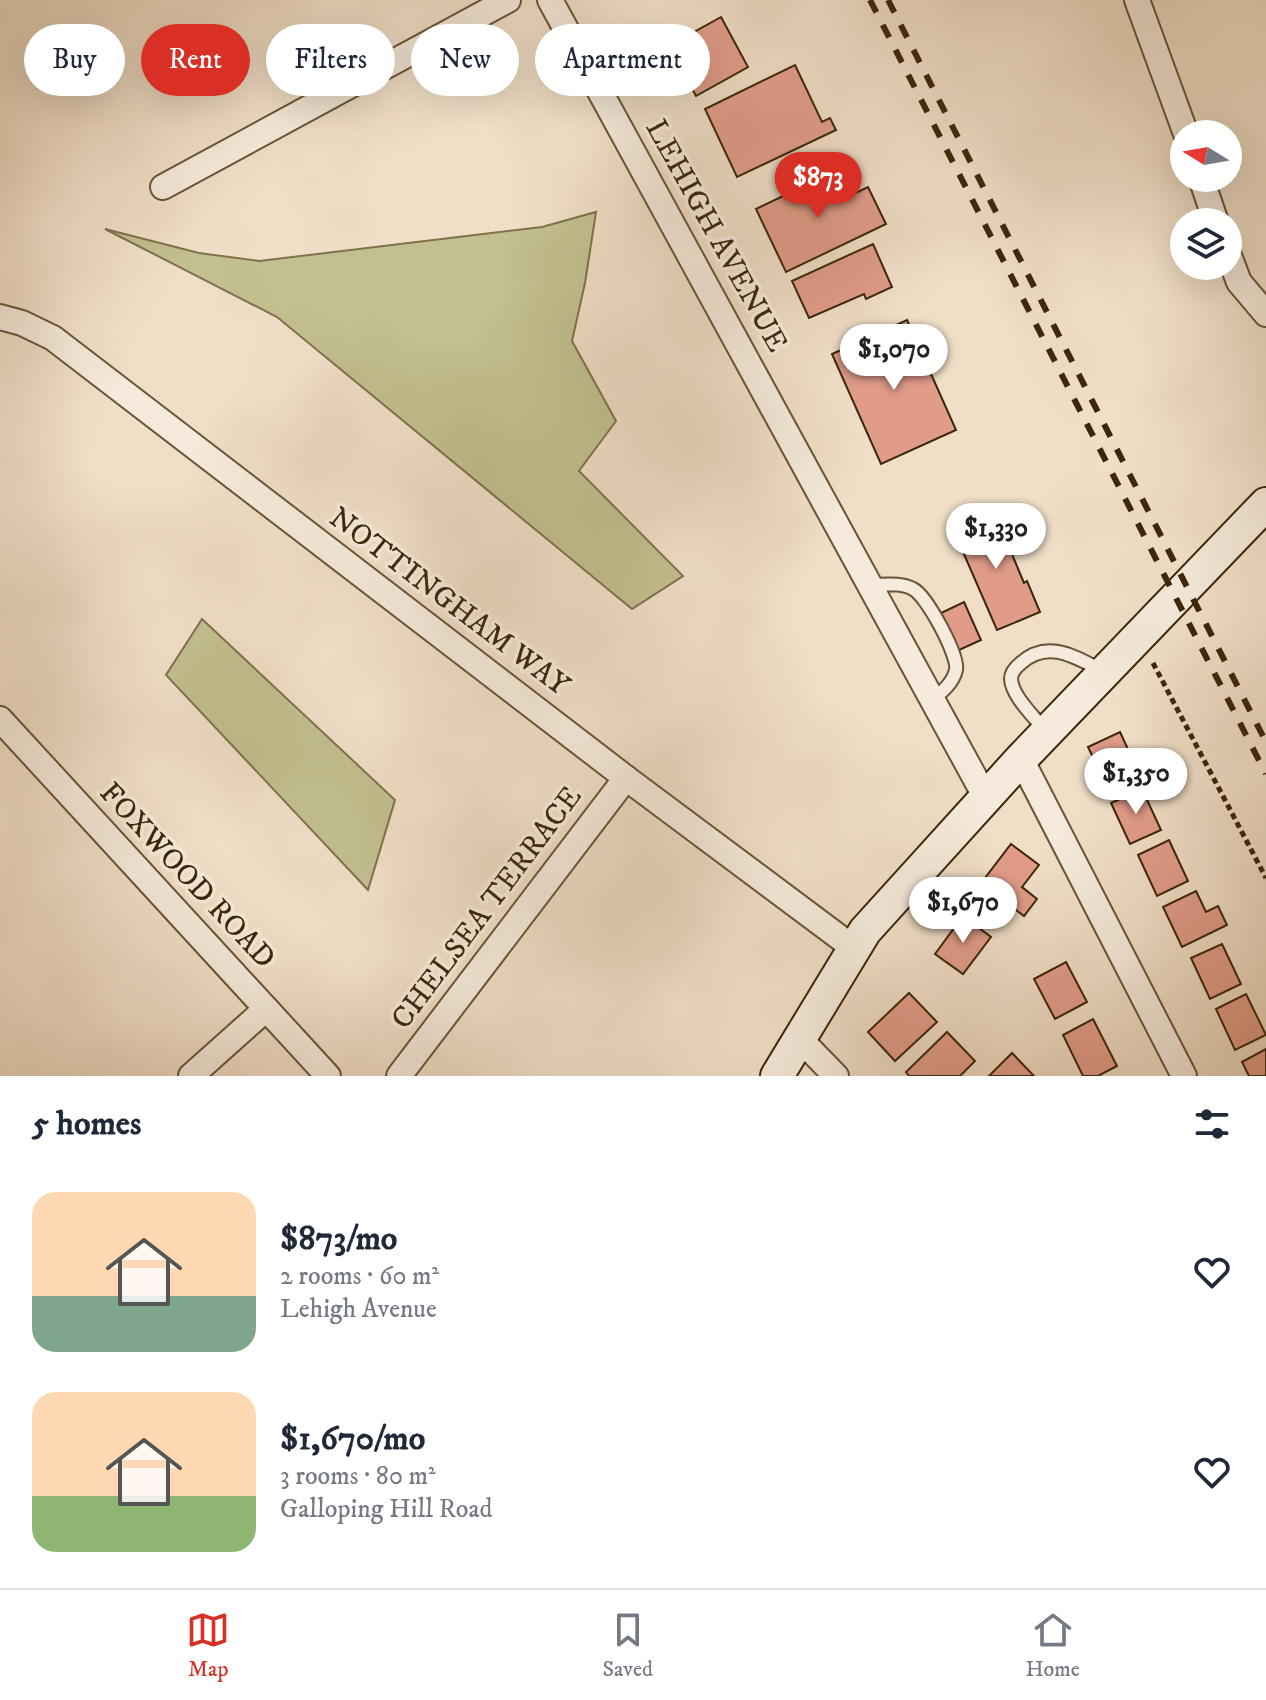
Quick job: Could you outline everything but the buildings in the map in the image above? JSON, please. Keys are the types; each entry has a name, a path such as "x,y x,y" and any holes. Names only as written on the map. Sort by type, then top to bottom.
{"main road":[{"path":"777,1076 865,931 1021,759 1266,504"}],"street":[{"path":"163,187 508,0"},
{"name":"LEHIGH AVENUE","path":"550,0 986,798"},
{"path":"1137,0 1181,120"},
{"path":"1238,280 1266,314"},
{"name":"NOTTINGHAM WAY","path":"0,317 22,323 53,338 626,778 855,949"},
{"name":"FOXWOOD ROAD","path":"0,719 328,1076"},
{"path":"1021,759 1184,1076"},
{"name":"CHELSEA TERRACE","path":"399,1076 626,778"},
{"path":"191,1076 266,1009"},
{"path":"800,1039 836,1076"}],"lane":[{"path":"870,585 902,585 916,590 926,602 957,666 949,682 933,699"},
{"path":"1047,732 1019,697 1011,680 1014,669 1027,658 1048,649 1062,651 1106,672"}],"path":[{"path":"1138,638 1169,691 1266,878"}],"shaded area":[{"path":"596,212 572,341 616,421 579,471 683,576 632,609 277,317 105,229 199,253 259,261 542,227"},
{"path":"202,619 395,800 368,890 166,675"}],"railway":[{"path":"870,0 1266,774"},
{"path":"888,0 1266,742"}]}
